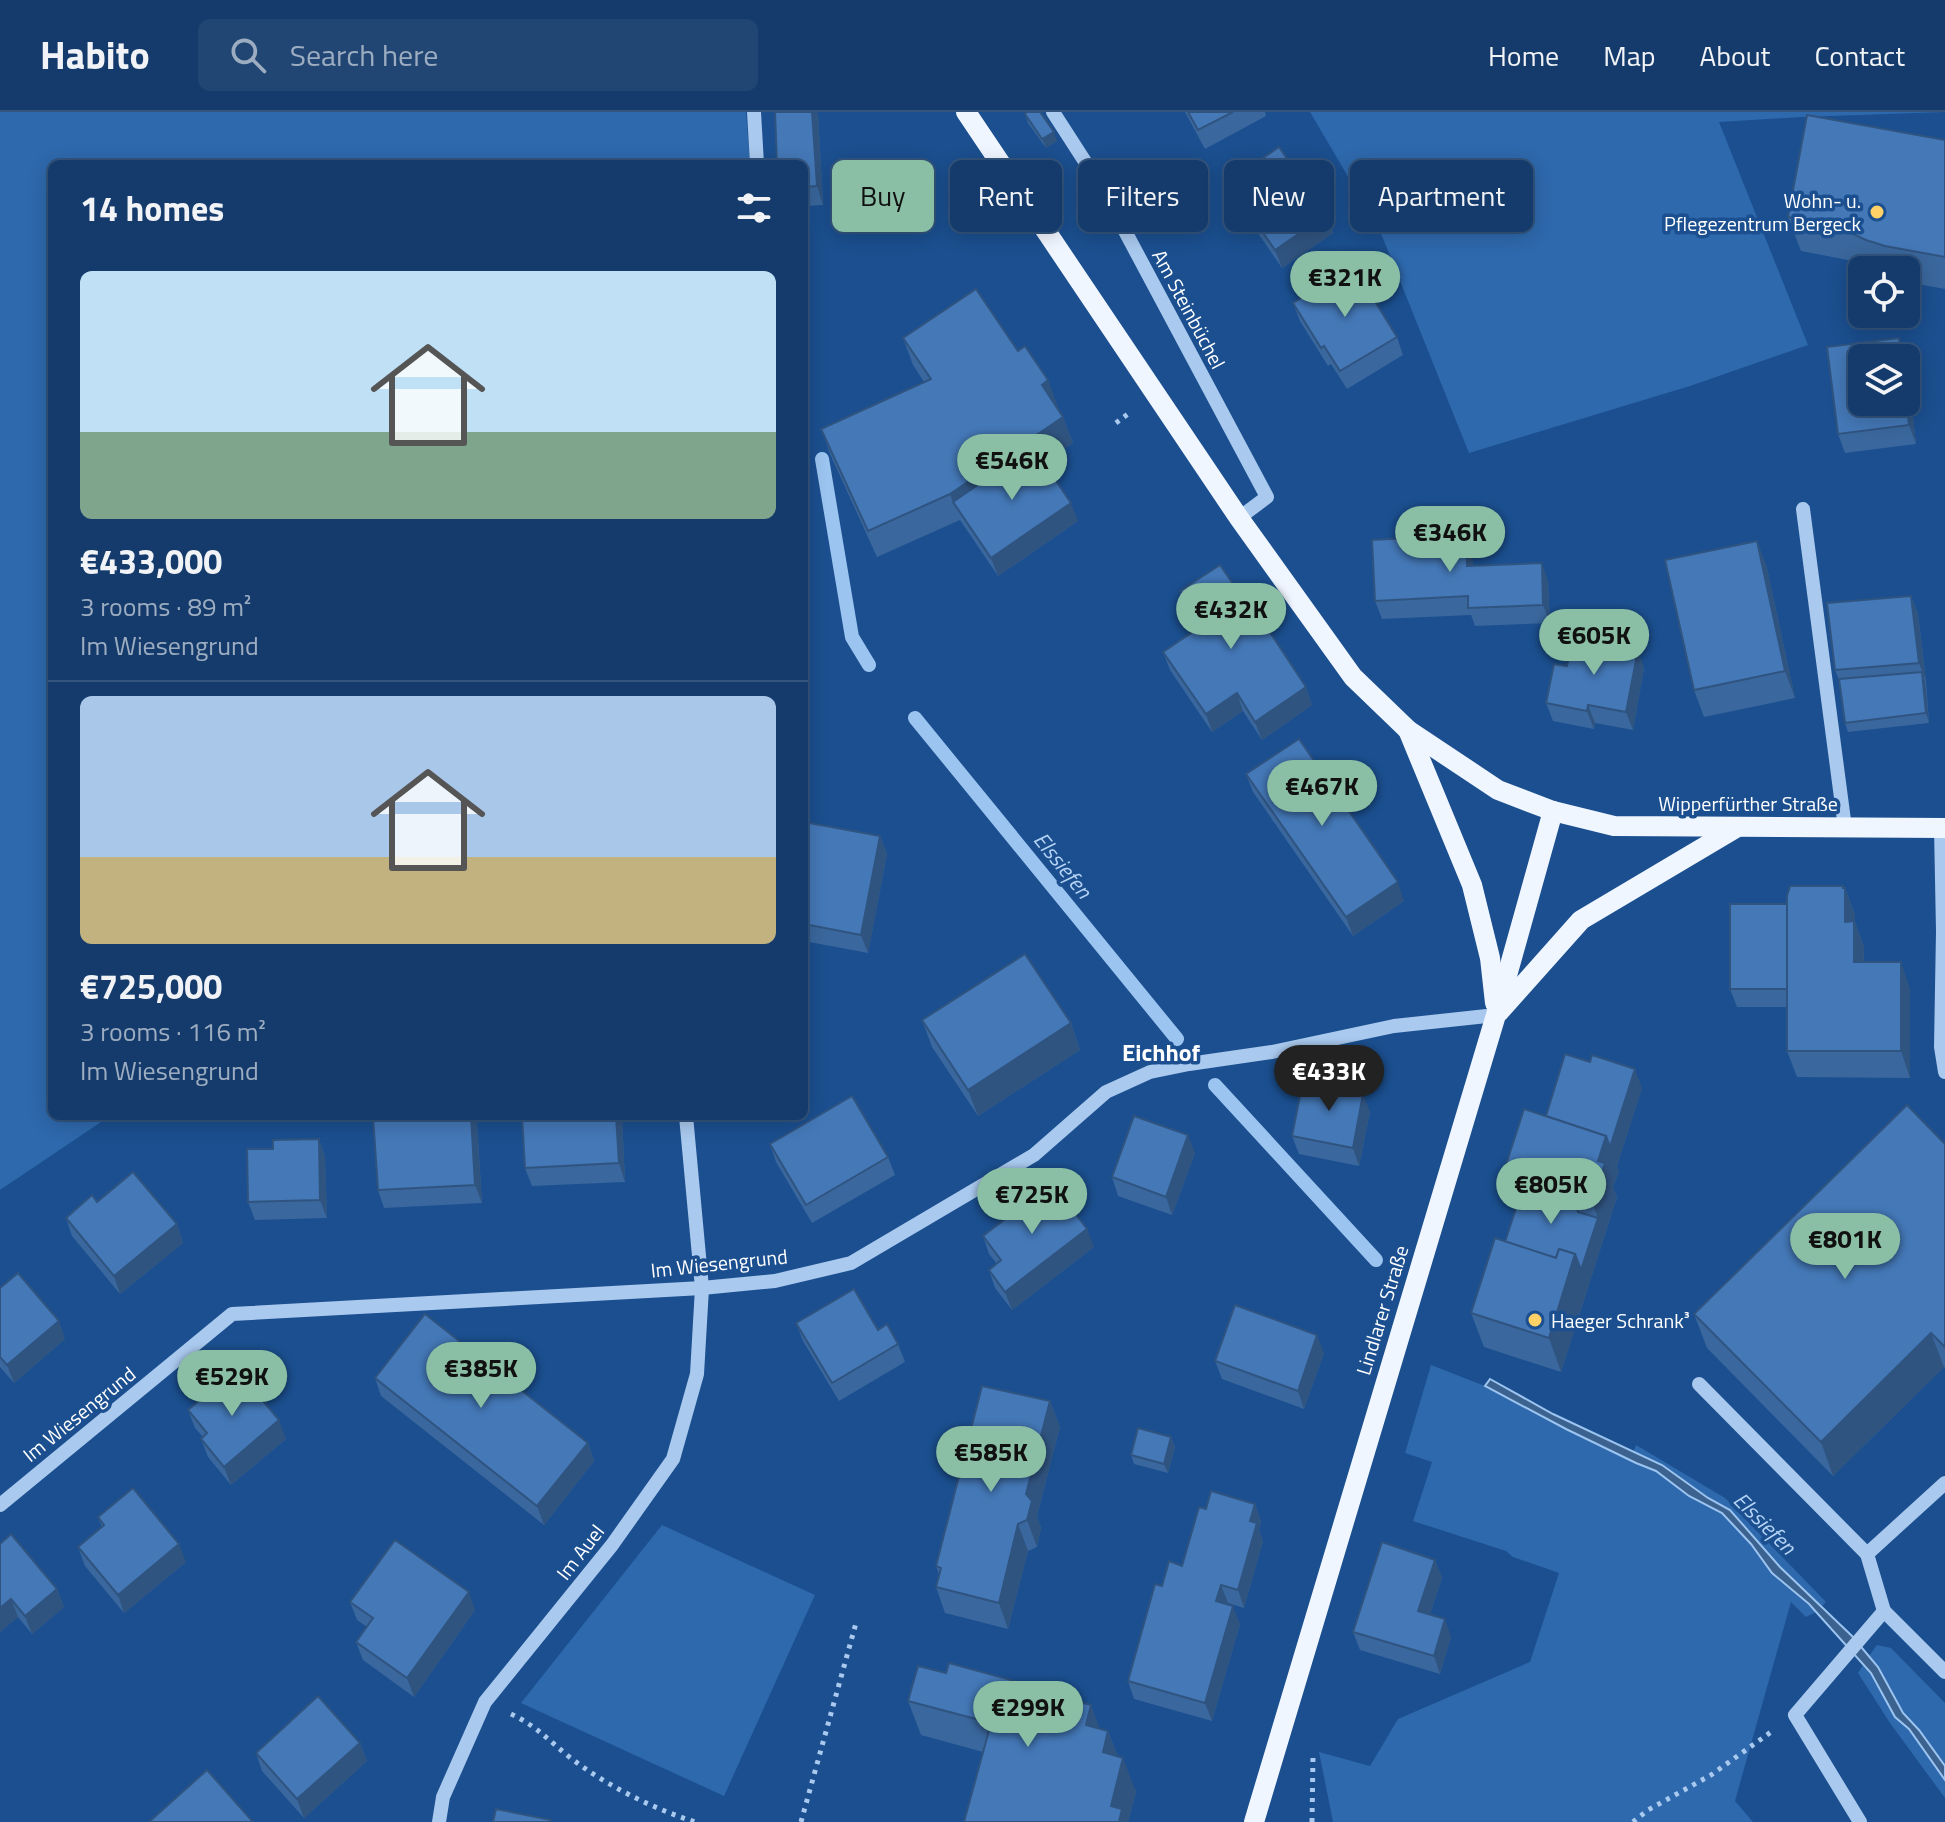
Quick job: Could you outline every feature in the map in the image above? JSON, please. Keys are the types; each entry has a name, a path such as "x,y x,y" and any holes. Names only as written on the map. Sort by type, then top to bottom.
{"main road":[{"path":"966,112 1239,518 1353,677 1408,730 1472,885 1490,958 1496,1015"},
{"name":"Wipperfürther Straße","path":"1408,730 1498,790 1553,811 1614,826 1943,828"},
{"name":"Lindlarer Straße","path":"1254,1822 1496,1015 1553,811"},
{"path":"1496,1015 1581,920 1737,827"}],"street":[{"path":"754,112 757,160"},
{"name":"Am Steinbüchel","path":"1053,112 1102,188 1267,497 1239,518"},
{"path":"1803,509 1845,828"},
{"path":"1943,828 1941,1047 1945,1072"},
{"name":"Im Wiesengrund","path":"0,1505 232,1314 702,1288 775,1281 851,1263 1034,1155 1106,1092 1150,1072 1272,1052 1394,1026 1496,1015"},
{"name":"Im Auel","path":"439,1822 443,1797 485,1702 612,1545 673,1459 697,1374 702,1288 686,1120"},
{"path":"1699,1384 1867,1554 1884,1611 1945,1672"},
{"path":"1867,1554 1945,1483"},
{"path":"1860,1822 1795,1715 1884,1611"}],"path":[{"path":"801,1822 856,1623"},
{"path":"485,1702 530,1723 572,1759 611,1785 695,1822"},
{"path":"1633,1822 1648,1810 1711,1775 1795,1715"}],"shaded area":[{"path":"0,112 746,112 750,160 48,160 48,1120 104,1120 0,1190"},
{"path":"1310,112 1945,112 1719,122 1808,345 1690,386 1469,453 1380,232 1533,232 1533,160 1350,160 1350,180"},
{"path":"1431,1365 1485,1386 1566,1429 1656,1471 1689,1496 1722,1513 1751,1544 1772,1573 1816,1612 1806,1617 1791,1602 1735,1801 1753,1822 1333,1822 1319,1752 1370,1766 1398,1719 1530,1662 1559,1573 1513,1557 1506,1551 1413,1521 1432,1462 1405,1453"},
{"path":"1490,1379 1553,1414 1662,1465 1730,1510 1780,1567 1852,1636 1878,1667 1903,1713 1945,1766 1945,1780 1909,1729 1895,1717 1871,1673 1809,1604 1772,1573 1751,1544 1722,1513 1689,1496 1656,1471 1566,1429 1485,1386"},
{"path":"1636,1445 1725,1498 1826,1602 1822,1606 1780,1567 1730,1510 1633,1453"},
{"path":"662,1525 815,1595 724,1796 521,1703"},
{"path":"1877,1645 1891,1648 1945,1703 1945,1766 1903,1713 1869,1656"},
{"path":"1863,1665 1871,1673 1895,1717 1909,1729 1945,1780 1945,1798 1858,1673"}],"building":[{"path":"775,112 812,112 817,186 808,187 808,160 777,160"},
{"path":"1040,112 1054,132 1042,139 1025,114"},
{"path":"1188,112 1233,112 1198,130"},
{"name":"Wohn- u. Pflegezentrum Bergeck","path":"1807,115 1945,140 1945,257 1885,246 1836,226 1788,217"},
{"path":"1279,147 1288,160 1260,160"},
{"path":"1263,232 1301,232 1275,250"},
{"path":"1353,266 1397,337 1340,371 1324,346 1321,348 1293,303"},
{"path":"976,289 1018,351 1025,346 1048,380 1042,385 1063,417 950,494 868,531 821,429 931,379 903,338"},
{"path":"1899,338 1900,344 1851,344"},
{"path":"1848,344 1848,416 1908,416 1909,425 1838,434 1827,347"},
{"path":"1033,447 1071,503 991,558 953,502"},
{"path":"1466,535 1467,566 1542,563 1543,605 1468,608 1468,596 1375,601 1372,540"},
{"path":"1757,541 1785,671 1694,690 1665,560"},
{"path":"1220,565 1249,607 1252,605 1306,687 1255,722 1237,693 1206,714 1163,652 1203,625 1180,591"},
{"path":"1911,596 1919,663 1835,670 1827,603"},
{"path":"1573,637 1638,650 1626,712 1588,705 1587,711 1546,703 1554,664 1567,666"},
{"path":"1922,672 1926,713 1845,723 1839,679"},
{"path":"1299,739 1398,882 1346,917 1246,774"},
{"path":"808,823 880,836 861,935 808,925"},
{"path":"1790,886 1843,886 1845,922 1854,921 1854,962 1901,962 1901,1051 1787,1051 1787,896"},
{"path":"1730,904 1787,904 1787,989 1730,989"},
{"path":"1025,954 1071,1023 968,1090 922,1020"},
{"path":"1565,1054 1590,1062 1592,1055 1635,1069 1610,1147 1606,1136 1546,1116"},
{"path":"1329,1077 1354,1082 1352,1091 1363,1094 1353,1148 1292,1136 1303,1081 1327,1086"},
{"path":"852,1096 888,1157 806,1205 770,1144"},
{"path":"1907,1105 1945,1144 1945,1347 1931,1333 1821,1442 1694,1314"},
{"path":"1524,1109 1606,1136 1598,1161 1605,1163 1592,1202 1572,1196 1574,1188 1506,1165"},
{"path":"1134,1116 1188,1135 1166,1197 1112,1177"},
{"path":"373,1120 471,1120 475,1185 378,1190"},
{"path":"522,1120 616,1120 619,1163 525,1168"},
{"path":"319,1139 320,1200 248,1202 247,1149 273,1149 273,1140"},
{"path":"133,1172 177,1224 114,1276 66,1218 92,1195 97,1202"},
{"path":"1052,1183 1087,1229 1005,1292 989,1270 1001,1260 983,1236"},
{"path":"1523,1187 1575,1203 1578,1212 1598,1218 1581,1270 1575,1254 1559,1249 1556,1258 1505,1242"},
{"path":"1495,1238 1556,1258 1559,1249 1575,1254 1549,1338 1471,1313"},
{"path":"18,1273 59,1321 7,1365 0,1357 0,1288"},
{"path":"854,1289 878,1330 887,1324 898,1344 832,1383 796,1323"},
{"path":"1235,1305 1317,1335 1298,1391 1215,1361"},
{"path":"425,1314 588,1443 537,1506 375,1378"},
{"path":"236,1369 279,1420 224,1467 201,1439 207,1433 188,1410"},
{"path":"982,1386 1050,1401 1026,1494 1032,1501 1027,1520 1018,1524 999,1603 936,1587 941,1568 936,1566"},
{"path":"1138,1428 1171,1437 1164,1464 1131,1455"},
{"path":"133,1488 179,1544 118,1595 78,1547 104,1525 98,1517"},
{"path":"1211,1491 1255,1504 1250,1521 1257,1523 1238,1590 1221,1585 1216,1601 1233,1606 1205,1703 1128,1681 1155,1584 1162,1586 1169,1561 1182,1566 1199,1507 1206,1509"},
{"path":"11,1534 57,1589 25,1616 11,1599 0,1608 0,1544"},
{"path":"395,1540 469,1592 407,1678 356,1642 373,1618 350,1602"},
{"path":"1382,1542 1435,1560 1418,1611 1445,1619 1434,1656 1353,1632"},
{"path":"949,1663 1091,1705 1086,1725 1108,1731 1103,1752 1123,1758 1111,1806 1122,1809 1119,1822 964,1822 991,1723 908,1701 918,1666 946,1673"},
{"path":"318,1696 360,1743 297,1799 256,1753"},
{"path":"207,1770 253,1822 149,1822"},
{"path":"496,1809 551,1820 493,1822"}],"waterway":[{"name":"Elssiefen","path":"822,459 852,637 869,665"},
{"name":"Elssiefen","path":"915,718 1177,1039"},
{"name":"Elssiefen","path":"1215,1085 1376,1260"}],"place":[{"name":"Wohn- u. Pflegezentrum Bergeck","path":"1877,212"},
{"name":"Haeger Schrank³","path":"1535,1320"}],"district":[{"name":"Eichhof","path":"1161,1052"}]}
